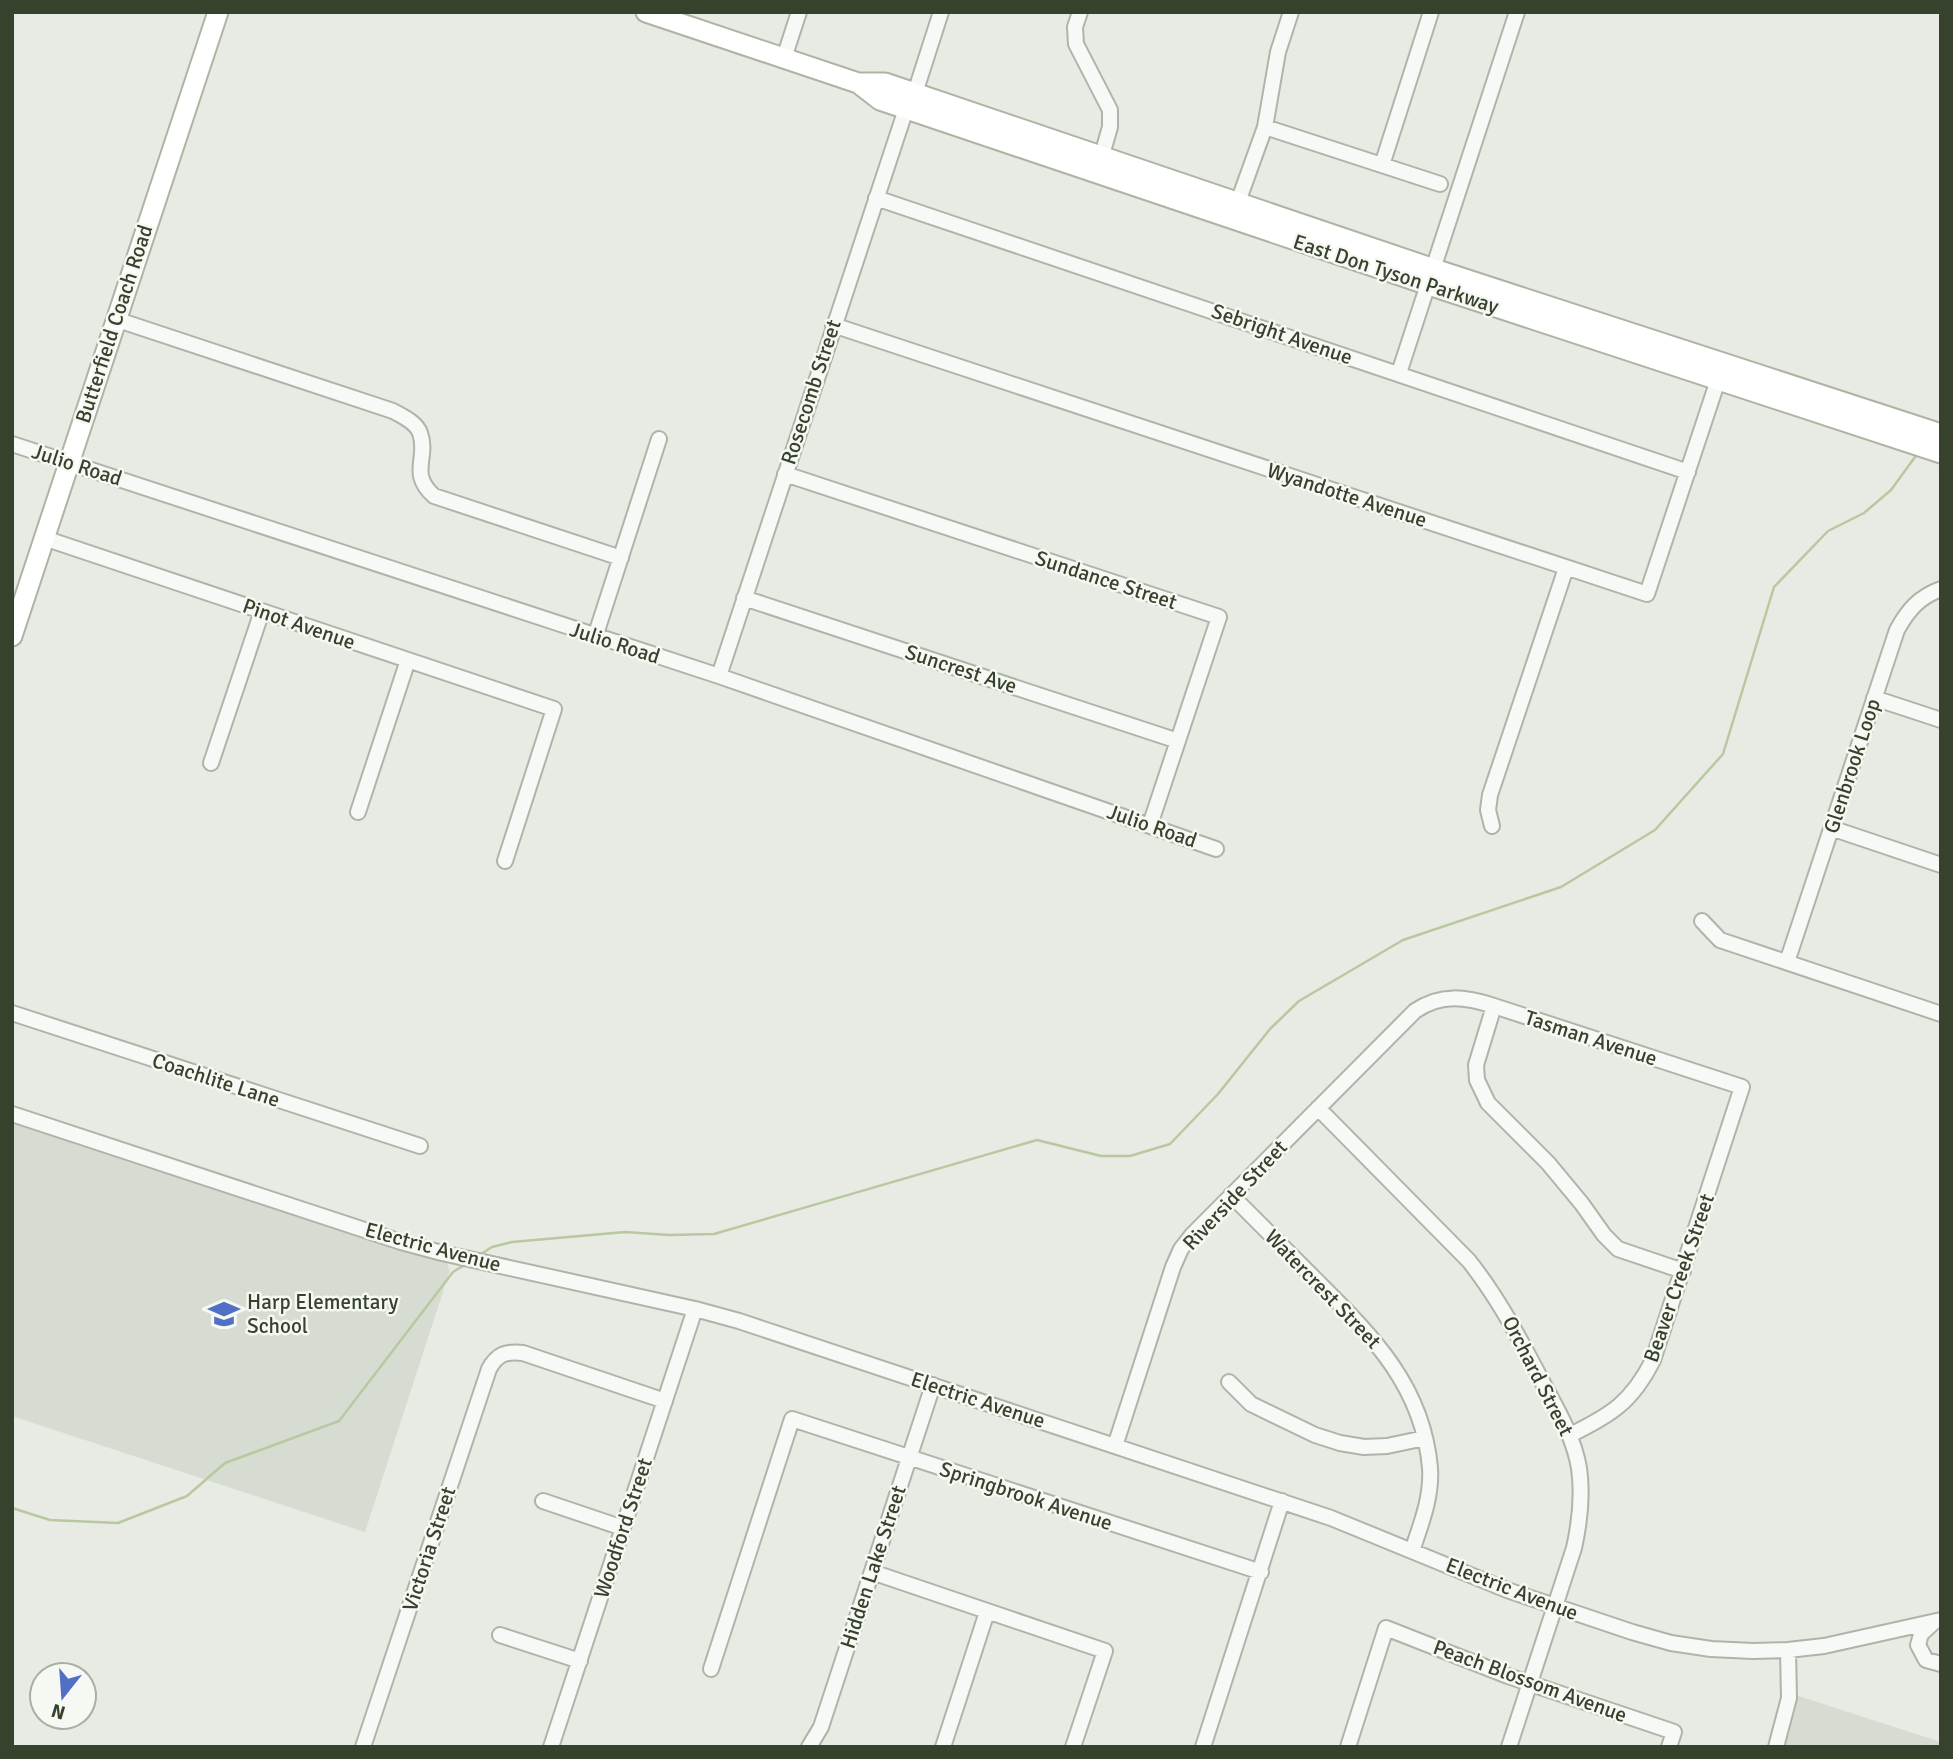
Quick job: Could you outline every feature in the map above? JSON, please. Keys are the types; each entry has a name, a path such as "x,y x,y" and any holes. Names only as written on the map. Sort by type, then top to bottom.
{"main road":[{"name":"Butterfield Coach Road","path":"12,636 218,12"},
{"name":"East Don Tyson Parkway","path":"657,14 858,83 885,83 910,101 1432,277 1718,380 1941,453"},
{"name":"East Don Tyson Parkway","path":"1099,165 1238,202 1432,277 1941,434"}],"street":[{"path":"784,58 799,12"},
{"name":"Rosecomb Street","path":"719,676 833,325 941,12"},
{"path":"1080,12 1075,27 1076,44 1110,110 1110,127 1099,165"},
{"path":"1238,202 1265,128 1278,52 1291,12"},
{"path":"1382,165 1430,12"},
{"path":"1399,373 1517,12"},
{"path":"1265,128 1440,184"},
{"name":"Sebright Avenue","path":"876,198 1688,472"},
{"path":"115,319 393,411 412,423 419,432 419,474 425,488 434,496 621,558"},
{"name":"Wyandotte Avenue","path":"833,325 1647,594 1718,380"},
{"path":"595,636 659,439"},
{"name":"Julio Road","path":"12,443 719,676 1216,849"},
{"name":"Sundance Street","path":"785,474 1219,617 1150,825"},
{"name":"Pinot Avenue","path":"44,538 554,709 505,861"},
{"path":"1492,826 1488,810 1490,794 1566,568"},
{"name":"Glenbrook Loop","path":"1787,962 1897,630 1909,609 1928,594 1941,589"},
{"name":"Suncrest Ave","path":"744,598 1178,741"},
{"path":"211,763 262,611"},
{"path":"358,812 408,660"},
{"path":"1874,698 1941,720"},
{"path":"1831,828 1941,865"},
{"path":"1702,921 1720,940 1941,1014"},
{"name":"Tasman Avenue","path":"1439,999 1466,999 1494,1006 1742,1087"},
{"name":"Riverside Street","path":"1115,1446 1181,1249 1231,1195 1415,1011 1439,999"},
{"path":"1494,1006 1476,1065 1477,1080 1488,1103 1548,1164 1582,1204 1604,1236 1618,1249 1683,1271"},
{"name":"Coachlite Lane","path":"12,1013 420,1146"},
{"name":"Beaver Creek Street","path":"1570,1434 1605,1418 1643,1381 1653,1360 1683,1271 1742,1087"},
{"name":"Orchard Street","path":"1318,1108 1469,1261 1488,1285 1505,1310 1570,1434 1579,1466 1582,1495 1580,1525 1508,1747"},
{"name":"Electric Avenue","path":"12,1114 442,1253 739,1321 1331,1518 1555,1607 1671,1643 1725,1650 1788,1650 1824,1646 1937,1621"},
{"name":"Watercrest Street","path":"1231,1195 1363,1327 1404,1382 1418,1413 1430,1470 1428,1494 1412,1551"},
{"name":"Woodford Street","path":"551,1747 695,1309"},
{"name":"Victoria Street","path":"363,1747 489,1369 501,1354 523,1353 665,1401"},
{"path":"1229,1382 1251,1404 1315,1435 1340,1443 1364,1447 1387,1446 1425,1438"},
{"name":"Hidden Lake Street","path":"809,1747 821,1727 933,1385"},
{"name":"Springbrook Avenue","path":"710,1669 792,1419 1261,1572"},
{"path":"543,1501 623,1528"},
{"path":"1203,1747 1282,1502"},
{"path":"872,1573 1105,1651 1073,1747"},
{"path":"943,1747 987,1612"},
{"path":"1937,1621 1921,1634 1918,1646 1926,1660 1941,1664"},
{"name":"Peach Blossom Avenue","path":"1348,1747 1387,1628 1529,1684 1674,1732 1669,1747"},
{"path":"499,1635 580,1661"},
{"path":"1776,1747 1789,1698 1788,1650"}],"shaded area":[{"name":"Harp Elementary School","path":"12,1114 442,1253 450,1270 365,1532 12,1416"},
{"path":"1789,1693 1941,1742 1941,1747 1776,1747"}],"waterway":[{"path":"478,1256 492,1247 512,1242 625,1232 714,1234 1037,1140 1101,1156 1130,1156 1170,1144 1218,1094 1270,1029 1299,1001 1403,940 1561,887 1655,830 1723,754 1774,587 1828,531 1864,513 1891,490 1915,457"},
{"path":"12,1508 50,1520 118,1523 187,1496 225,1463 339,1421 453,1272 466,1264"}],"place":[{"name":"Harp Elementary School","path":"224,1314"}]}
